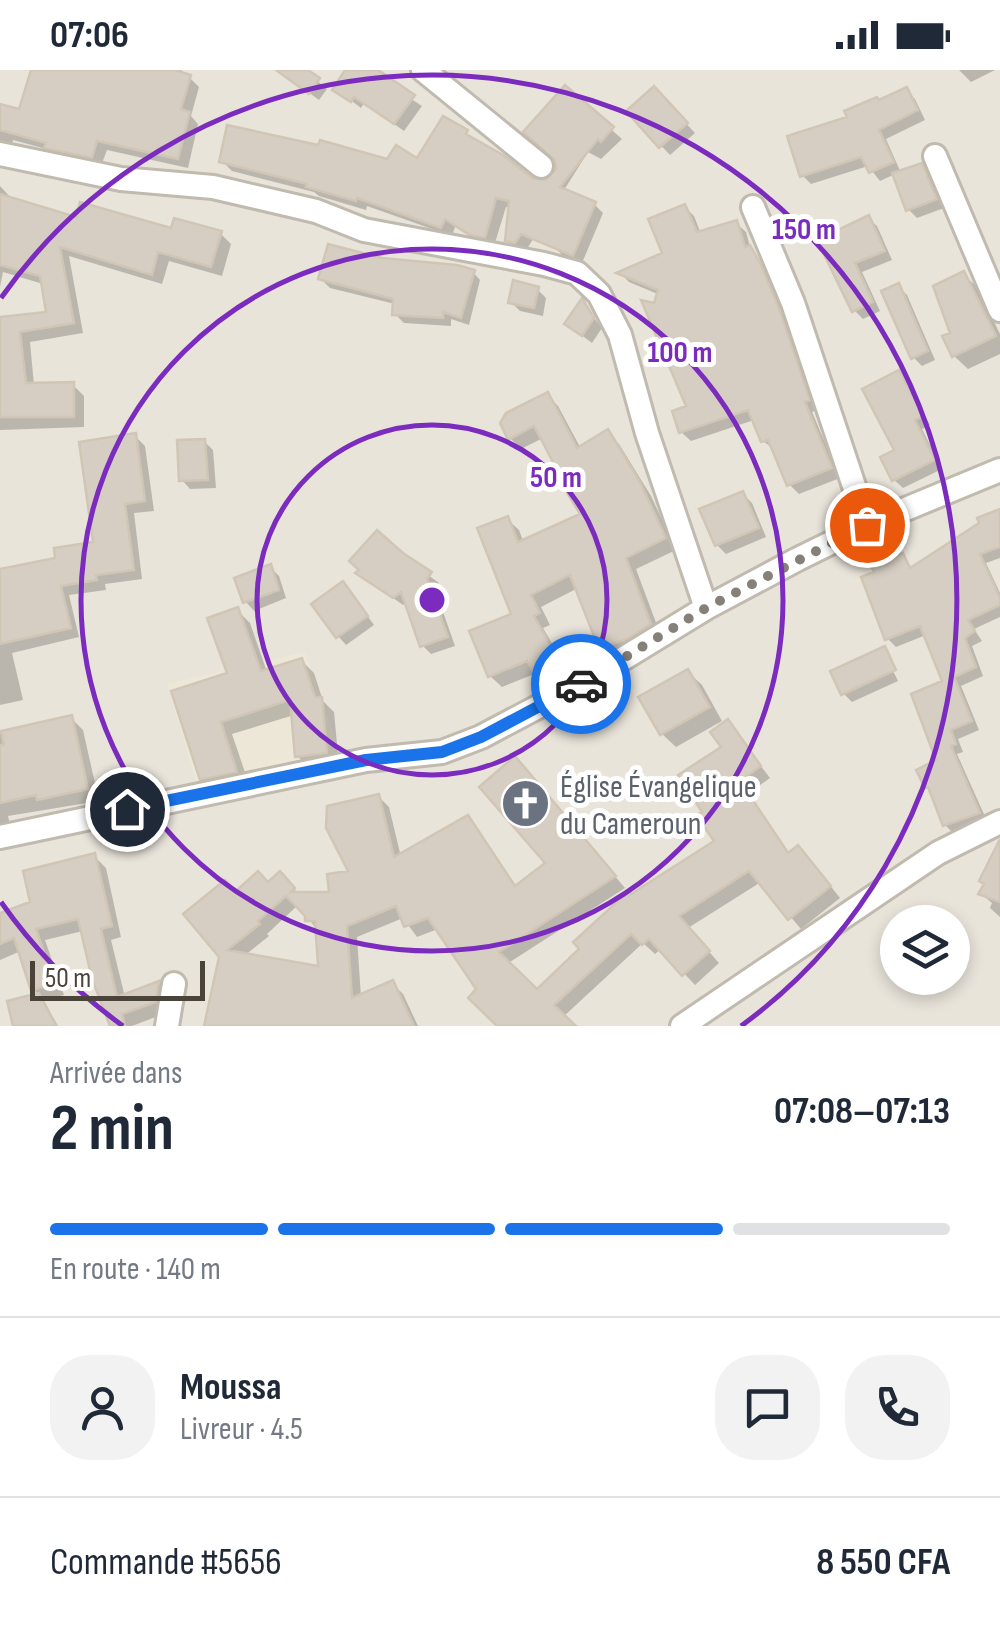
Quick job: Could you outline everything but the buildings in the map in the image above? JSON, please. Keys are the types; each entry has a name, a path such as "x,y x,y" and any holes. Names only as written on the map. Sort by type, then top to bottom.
{"street":[{"path":"423,70 541,166"},
{"path":"0,154 121,180 213,187 316,211 364,230 578,274 600,294 620,334 647,433 706,608"},
{"path":"935,156 1000,310"},
{"path":"753,207 800,321 867,525"},
{"path":"0,837 366,760 442,752 481,737 585,682 706,608 867,525 1000,470"},
{"path":"682,1026 938,853 1000,822"},
{"path":"166,1026 174,984"}],"shaded area":[{"path":"0,70 1000,70 1000,1026 0,1026"},
{"path":"305,652 341,758 199,791 167,684"}],"way so far":[{"path":"581,684 706,608 867,525"}],"place":[{"name":"Église Évangelique du Cameroun","path":"525,804"}],"route":[{"path":"127,809 366,760 442,752 481,737 581,684"}]}
